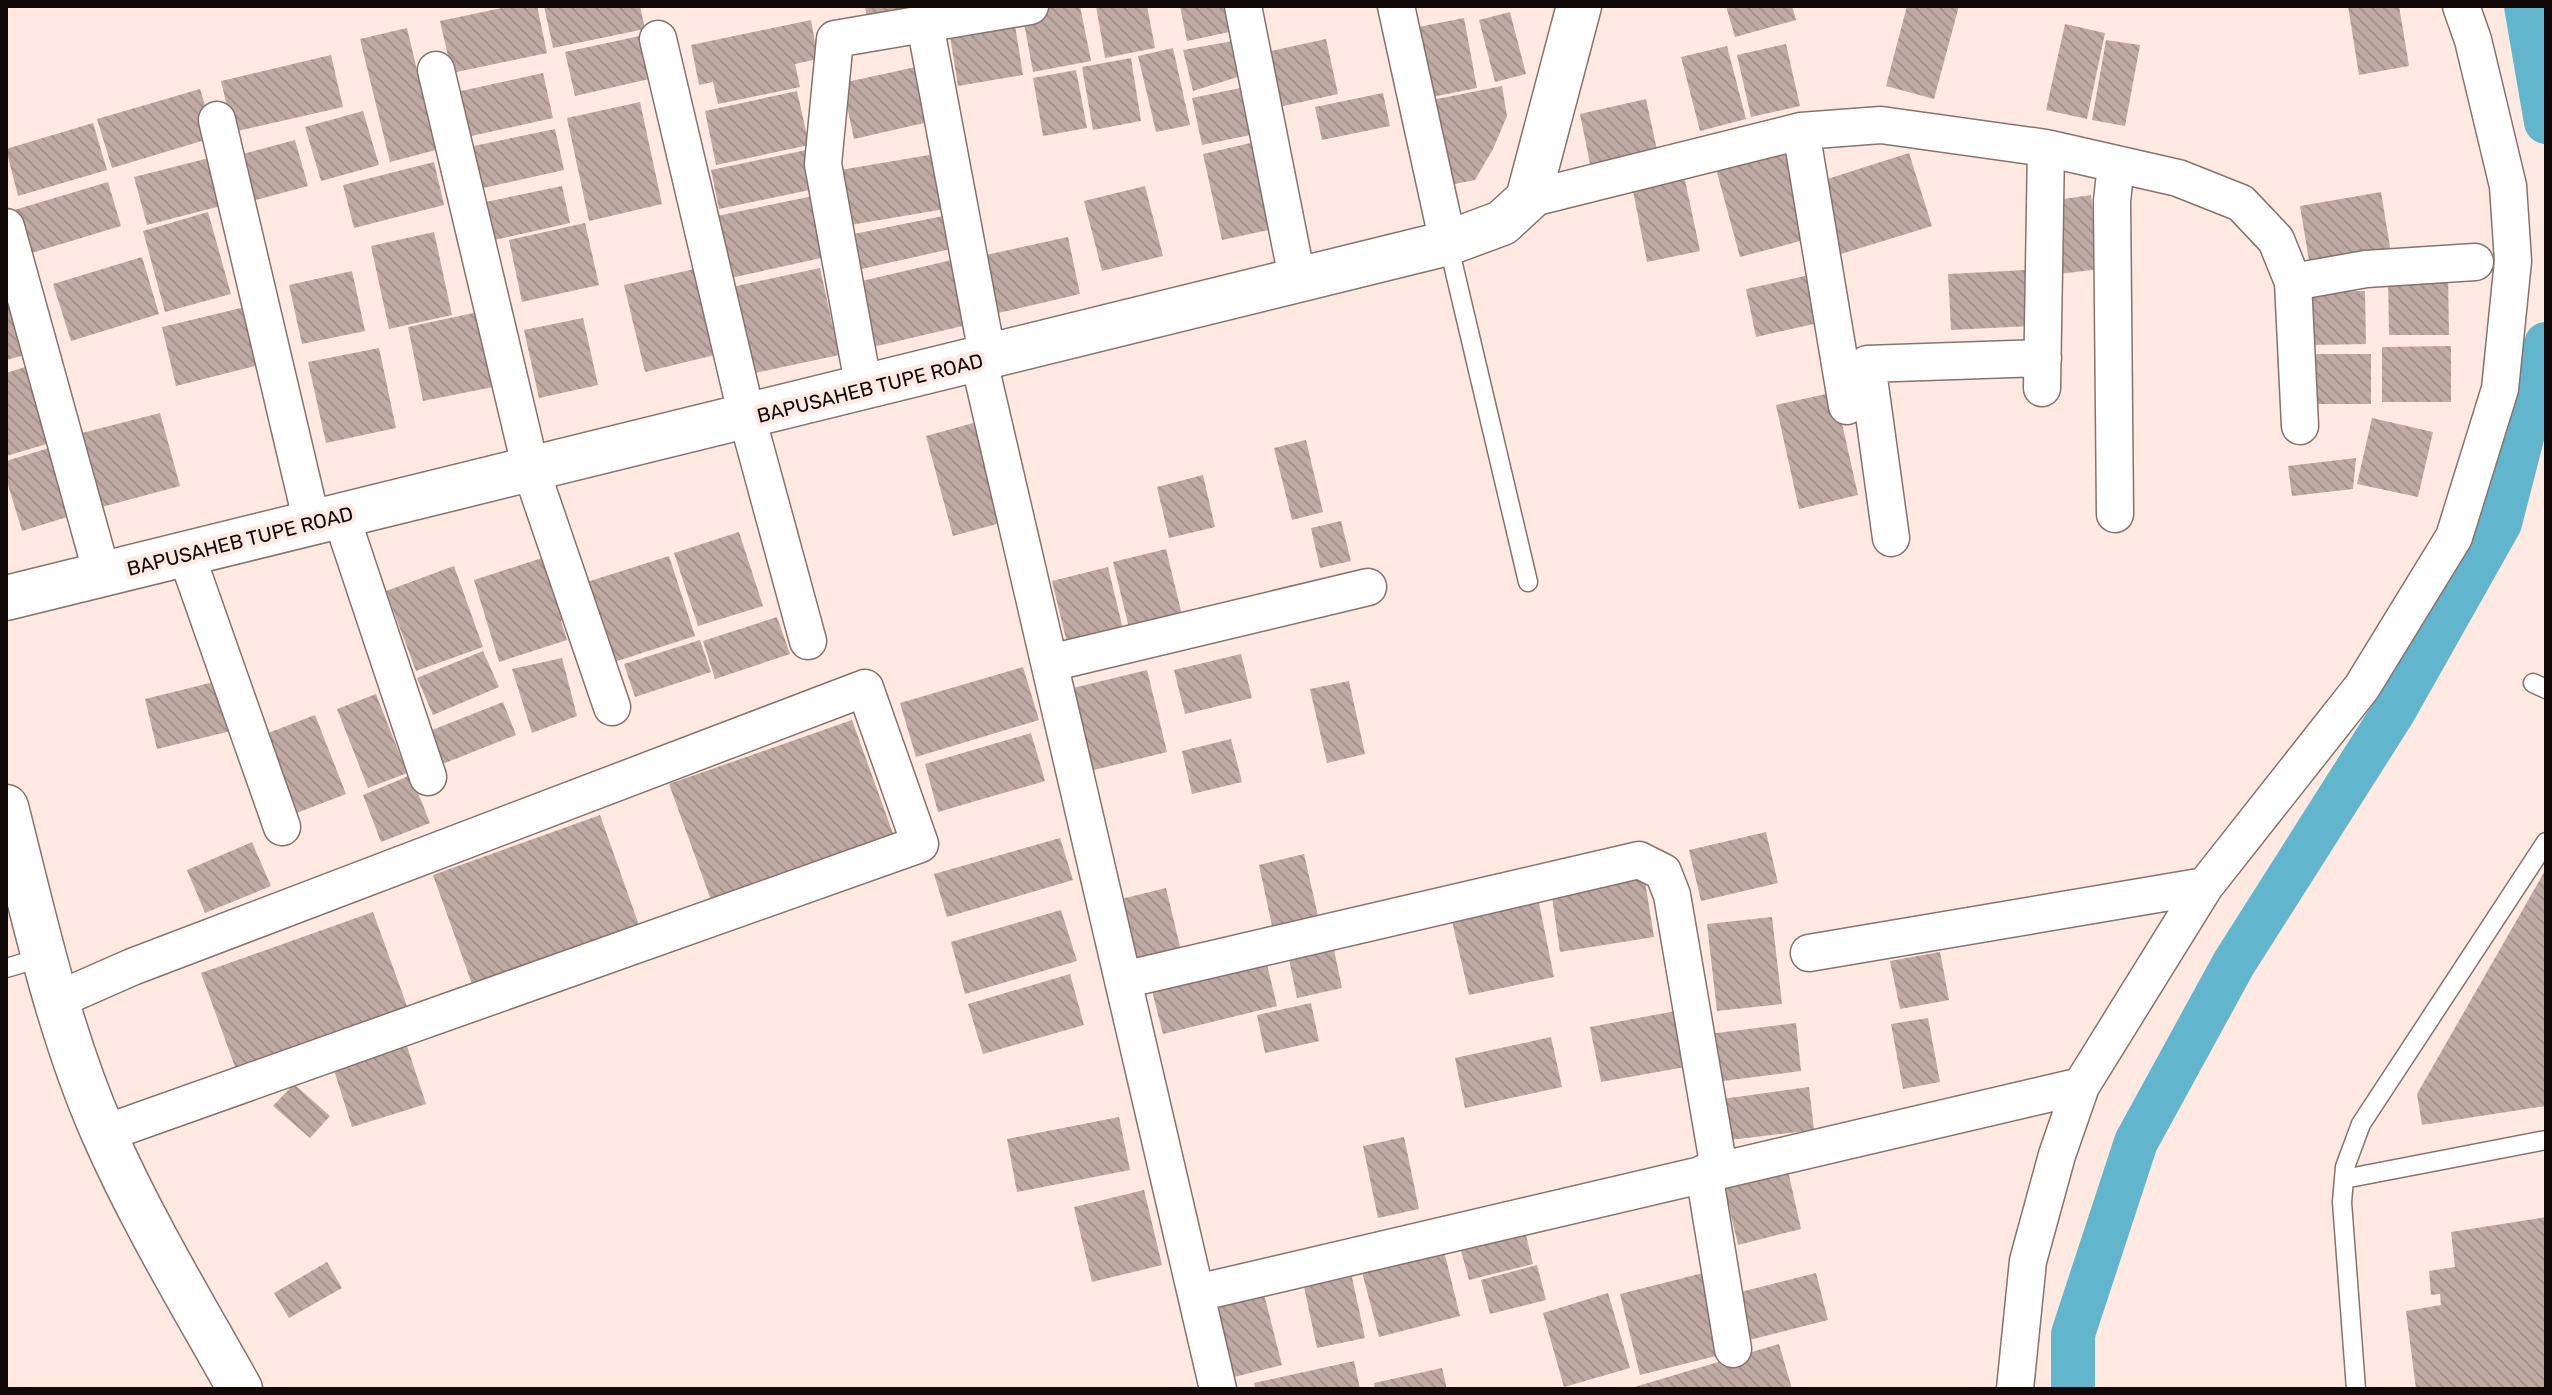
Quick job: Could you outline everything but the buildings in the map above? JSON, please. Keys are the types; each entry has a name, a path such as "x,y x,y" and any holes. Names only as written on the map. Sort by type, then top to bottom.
{"street":[{"path":"864,389 823,164 835,39 1030,6"},
{"path":"1243,6 1298,283"},
{"path":"1396,6 1448,243"},
{"path":"1579,6 1528,199 1801,131 1881,125 2046,148 2178,178 2241,203 2276,240 2293,282 2300,426"},
{"path":"2015,1389 2028,1261 2057,1155 2081,1086 2205,886 2362,687 2454,537 2500,389 2513,261 2508,186 2473,40 2461,6"},
{"path":"925,24 983,360 1218,1389"},
{"path":"658,39 747,417 808,641"},
{"path":"436,70 531,470 612,707"},
{"path":"217,120 327,520 428,777"},
{"path":"1801,131 1847,406"},
{"path":"1891,538 1867,364 2043,373 2046,148"},
{"path":"2115,514 2112,201 2116,164"},
{"name":"BAPUSAHEB TUPE ROAD","path":"6,598 1298,283 1448,243 1502,223 1528,199"},
{"path":"6,227 102,574"},
{"path":"2293,282 2366,269 2475,262"},
{"path":"186,554 282,827"},
{"path":"1050,663 1368,587"},
{"path":"57,1000 132,967 865,688 920,844 103,1134"},
{"path":"6,807 25,962 57,1000 103,1134 240,1389"},
{"path":"1123,980 1639,860 1663,872 1672,895 1712,1171 1733,1349"},
{"path":"1809,953 2205,886"},
{"path":"1197,1293 2081,1086"}],"lane":[{"path":"1448,243 1528,582"},
{"path":"2356,1389 2342,1202 2344,1179 2361,1124 2546,842"},
{"path":"2344,1179 2546,1140"}],"waterway":[{"path":"2526,6 2546,122"},
{"path":"2073,1389 2073,1334 2136,1142 2234,963 2394,711 2500,523 2546,344"}]}
